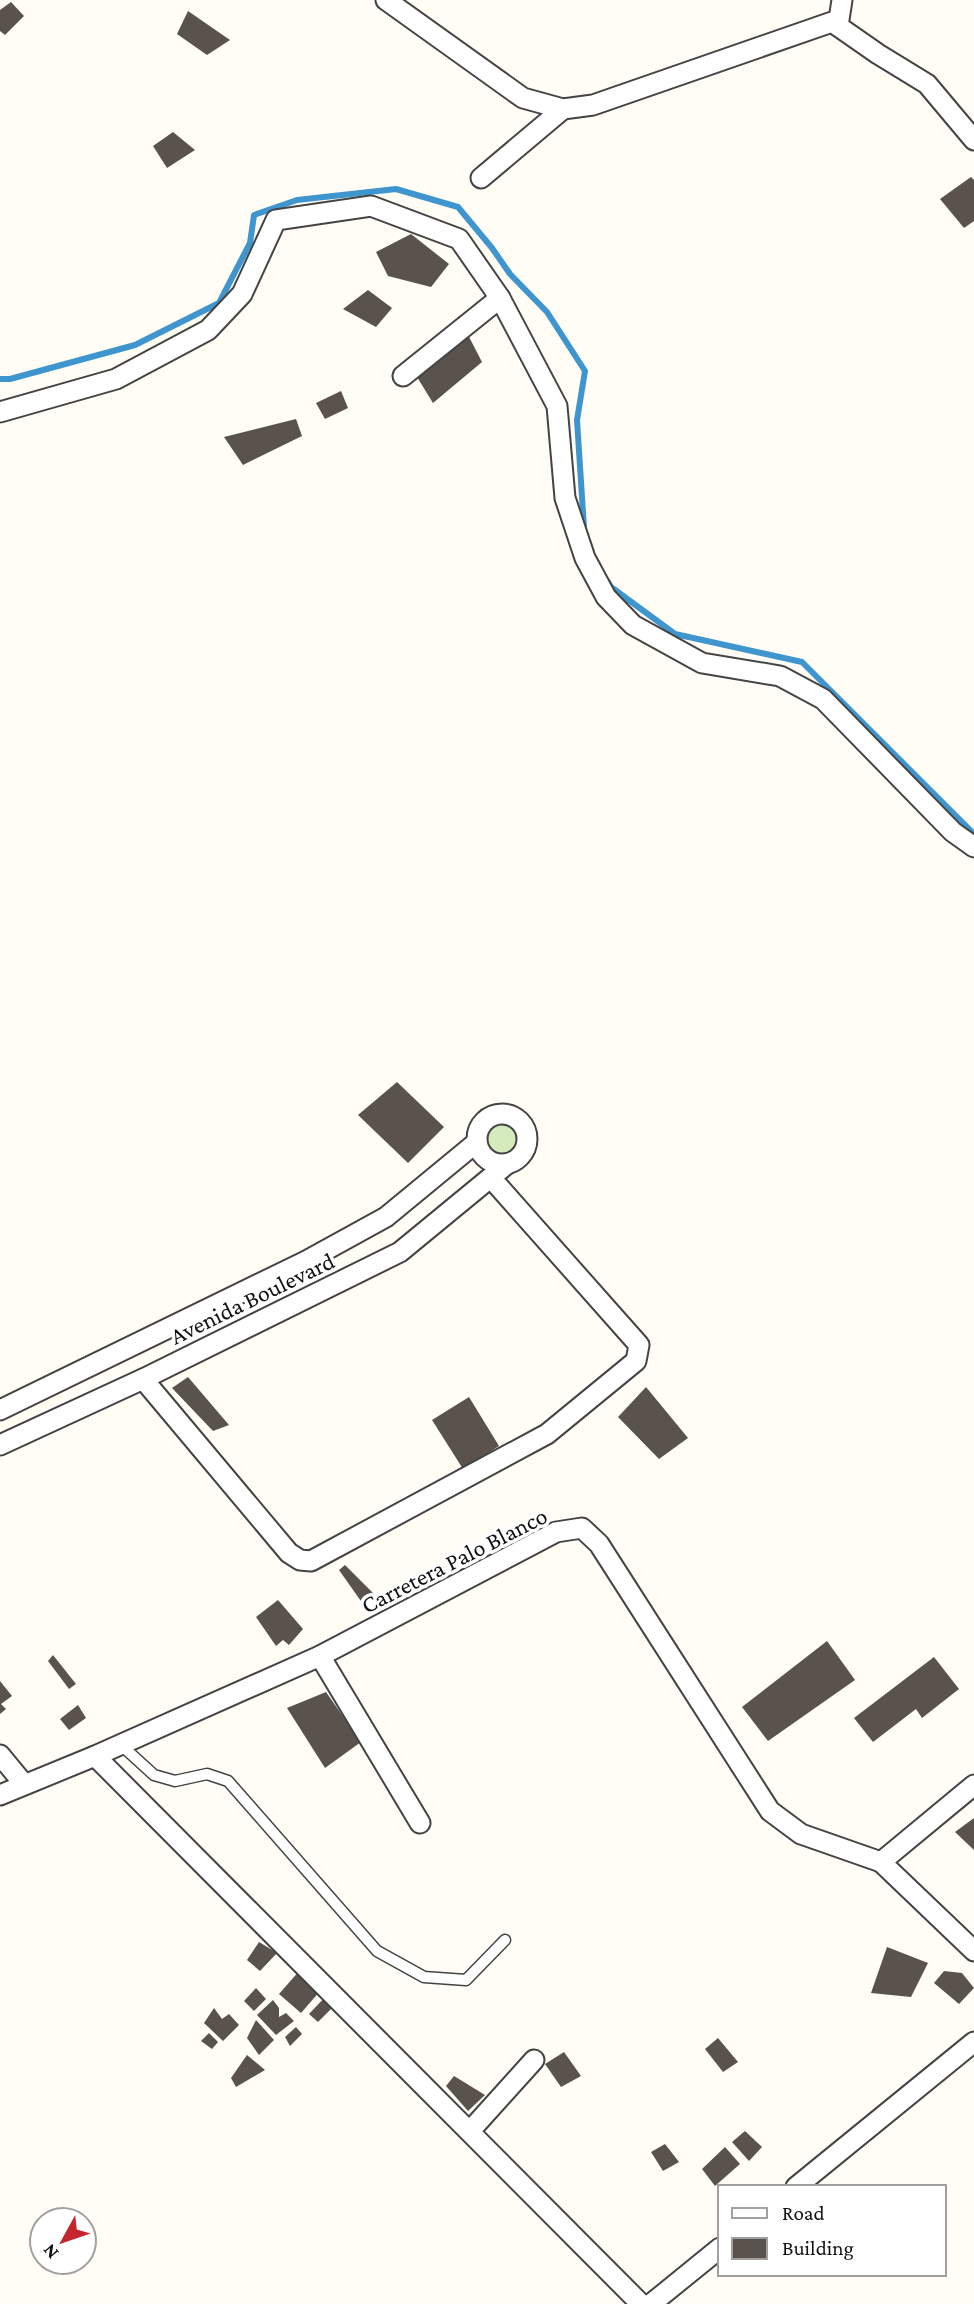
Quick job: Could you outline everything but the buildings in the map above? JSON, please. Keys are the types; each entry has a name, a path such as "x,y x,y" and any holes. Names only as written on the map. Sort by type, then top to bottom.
{"street":[{"path":"386,0 523,98 563,109 593,105 832,22 927,84 974,140"},
{"path":"838,26 842,0"},
{"path":"481,178 563,109"},
{"path":"0,412 116,379 208,330 242,294 276,220 371,206 459,239 500,298 557,407 565,498 585,558 606,597 633,625 702,663 780,676 823,699 953,831 974,847"},
{"path":"403,376 500,298"},
{"path":"510,1114 517,1118 527,1132 528,1140 522,1156 507,1164 499,1164 484,1157 477,1142 480,1126 493,1115 510,1114"},
{"name":"Avenida Boulevard","path":"0,1410 306,1261 386,1217 477,1142"},
{"name":"Avenida Boulevard","path":"0,1445 143,1379 400,1252 507,1164"},
{"path":"143,1379 289,1553 300,1560 311,1561 547,1434 636,1361 639,1345 491,1178"},
{"name":"Carretera Palo Blanco","path":"0,1795 320,1656 556,1532 582,1528 599,1544 770,1811 802,1835 881,1862 974,1951"},
{"path":"320,1656 421,1823"},
{"path":"0,1755 24,1784"},
{"path":"95,1756 641,2304"},
{"path":"881,1862 974,1785"},
{"path":"798,2185 974,2042"},
{"path":"470,2131 534,2060"},
{"path":"651,2304 718,2250"}],"lane":[{"path":"120,1744 154,1775 175,1781 206,1774 228,1782 377,1951 424,1977 466,1980 505,1940"}],"green space":[{"path":"503,1119 511,1120 517,1125 522,1131 522,1147 517,1153 511,1158 503,1159 495,1158 489,1153 484,1147 483,1139 484,1131 489,1125 495,1120"}],"waterway":[{"path":"0,379 10,379 135,345 219,303 250,243 254,215 297,200 396,189 458,207 510,274 547,312 585,371 577,420 584,528"},
{"path":"608,582 611,587 675,634 802,662 974,834"}]}
